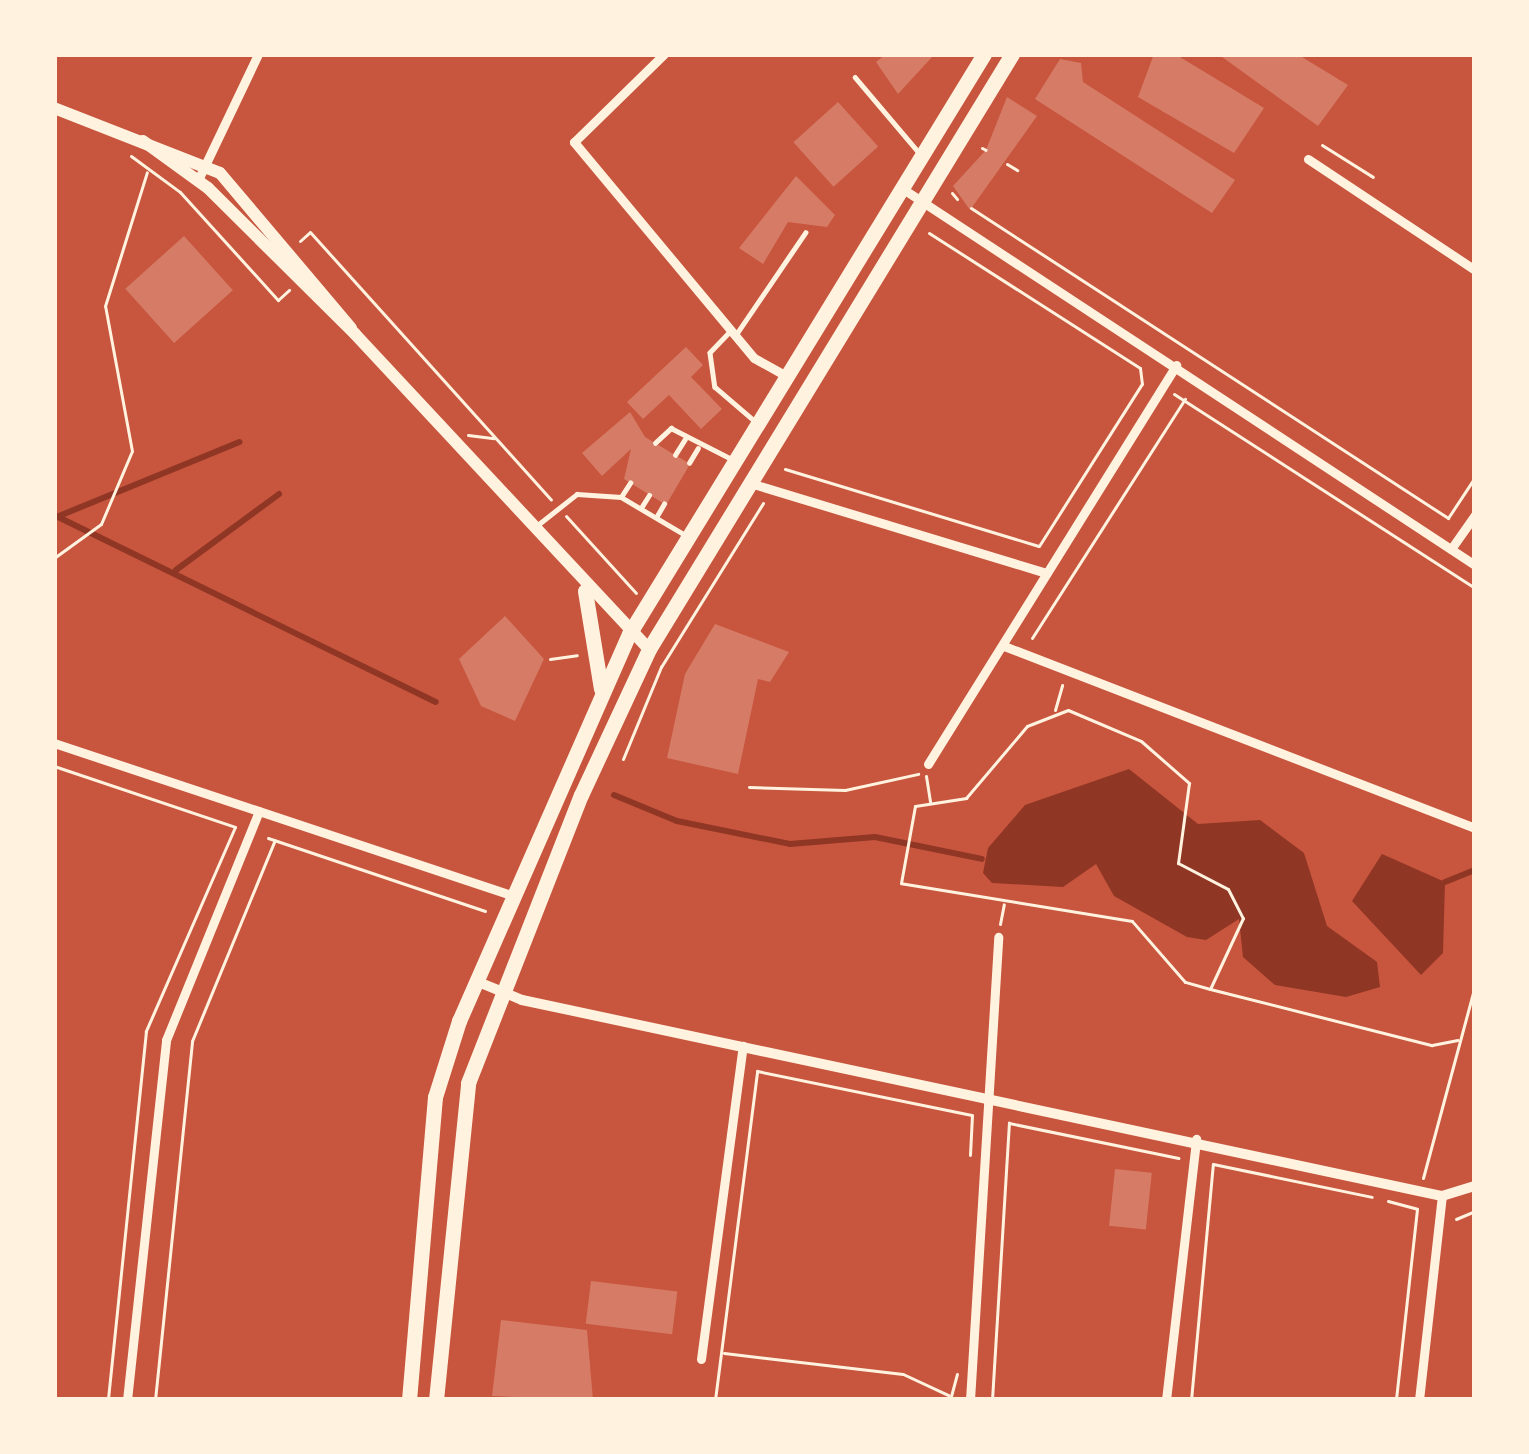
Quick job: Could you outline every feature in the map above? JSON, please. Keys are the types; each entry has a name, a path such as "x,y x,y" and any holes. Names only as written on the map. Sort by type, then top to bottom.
{"highway":[{"path":"409,1400 438,1077 476,981 629,634 984,54"},
{"path":"436,1400 464,1105 502,992 649,649 1012,54"},
{"path":"585,591 601,689"}],"main road":[{"path":"54,108 209,166 328,289 355,334"},
{"path":"143,141 198,180 355,334 585,591 649,649"}],"street":[{"path":"198,180 209,166 258,54"},
{"path":"664,54 574,142 733,333 785,374"},
{"path":"1308,159 1475,270"},
{"path":"900,187 1475,565"},
{"path":"927,768 1176,365"},
{"path":"750,483 1047,573"},
{"path":"1451,549 1475,515"},
{"path":"1004,646 1475,828"},
{"path":"54,743 513,896"},
{"path":"128,1400 166,1040 259,811"},
{"path":"970,1400 998,938"},
{"path":"476,981 502,992 743,1046 1422,1186 1442,1196 1475,1186"},
{"path":"701,1359 743,1046"},
{"path":"1166,1400 1196,1139"},
{"path":"1419,1400 1442,1196"}],"lane":[{"path":"855,77 921,154"},
{"path":"756,422 715,387 710,353 733,333 806,233"},
{"path":"655,443 671,428 698,448 735,457"},
{"path":"675,455 686,439"},
{"path":"689,463 698,448"},
{"path":"621,497 630,483"},
{"path":"532,530 571,495 621,497 686,536"},
{"path":"641,508 650,495"},
{"path":"657,516 664,504"}],"path":[{"path":"1322,146 1373,177"},
{"path":"1007,164 1017,170"},
{"path":"136,168 147,172 284,295"},
{"path":"54,558 87,542 124,476 132,406 105,306 147,172"},
{"path":"952,193 957,199"},
{"path":"971,208 1448,518 1475,477"},
{"path":"303,238 310,232 494,438"},
{"path":"785,469 1039,546 1142,383 1140,368 929,233"},
{"path":"1142,383 1149,387"},
{"path":"1174,394 1475,588"},
{"path":"1032,638 1127,476 1186,398"},
{"path":"623,759 661,667 764,502"},
{"path":"550,659 579,655"},
{"path":"1055,712 1067,674"},
{"path":"1210,989 1241,906 1178,863 1189,783 1164,756 1088,714 1055,712 1027,726 966,798 912,811 898,876 1004,902 1132,920 1185,982 1210,989 1432,1045 1458,1040"},
{"path":"54,766 235,827 146,1031 108,1400"},
{"path":"749,787 845,790 927,768 930,804"},
{"path":"155,1400 192,1041 271,839 485,911"},
{"path":"998,938 1004,902"},
{"path":"1422,1186 1475,985"},
{"path":"716,1400 757,1070 971,1115"},
{"path":"992,1400 1009,1123 1178,1158"},
{"path":"1191,1400 1213,1164 1417,1209 1396,1400"},
{"path":"1456,1219 1475,1211"},
{"path":"722,1353 903,1374 951,1396"}],"shaded area":[{"path":"1129,769 1198,824 1260,820 1304,853 1327,926 1377,962 1380,987 1346,997 1275,985 1243,957 1239,919 1206,940 1187,937 1114,896 1096,864 1063,887 992,883 983,873 988,848 1025,805"},
{"path":"1382,854 1445,882 1443,953 1421,975 1352,901"}],"building":[{"path":"886,54 932,57 898,94 876,62"},
{"path":"1154,54 1175,54 1264,108 1234,153 1138,97"},
{"path":"1218,54 1297,54 1348,85 1318,126"},
{"path":"1060,59 1081,63 1083,82 1235,180 1212,213 1035,99"},
{"path":"1007,97 1037,116 970,210 953,186 986,150"},
{"path":"838,102 878,147 834,187 793,142"},
{"path":"796,176 835,215 827,227 788,222 763,264 739,248"},
{"path":"184,236 233,290 174,343 125,289"},
{"path":"686,347 703,365 691,377 722,409 701,429 669,395 643,419 627,402"},
{"path":"630,412 645,437 690,464 666,505 624,479 631,449 602,476 582,453"},
{"path":"505,616 544,659 515,721 481,706 459,659"},
{"path":"715,624 789,652 770,682 758,679 738,774 667,758 685,674"},
{"path":"1115,1169 1152,1173 1146,1230 1109,1226"},
{"path":"591,1281 677,1292 672,1334 586,1324"},
{"path":"501,1320 587,1330 593,1400 492,1396"}],"waterway":[{"path":"59,516 239,442"},
{"path":"176,570 279,494"},
{"path":"54,515 436,702"},
{"path":"614,795 677,821 790,844 875,837 982,859"},
{"path":"1445,882 1475,870"}]}
